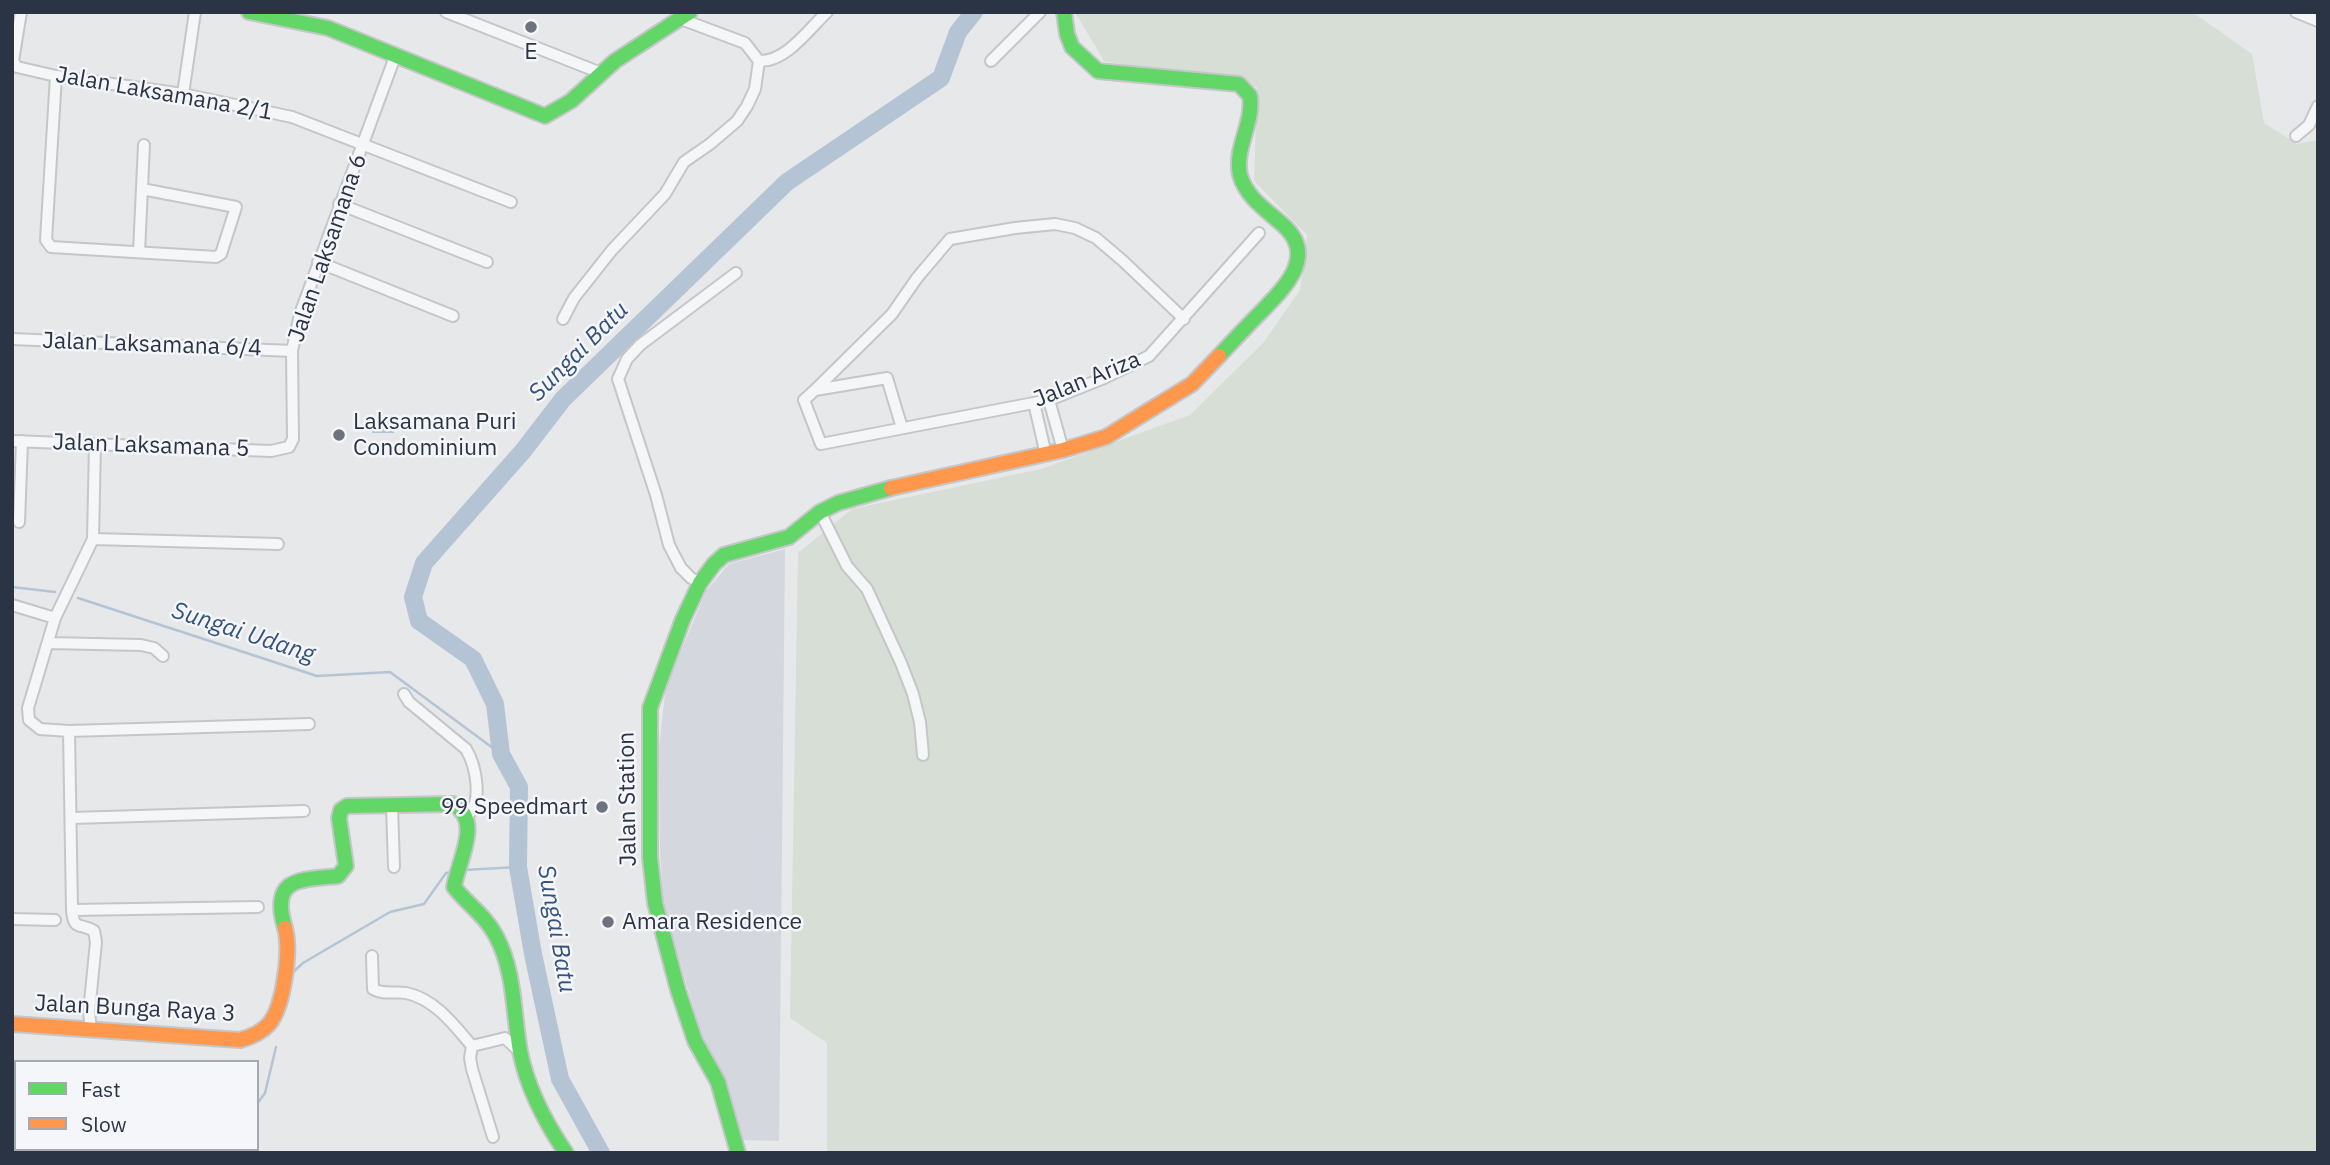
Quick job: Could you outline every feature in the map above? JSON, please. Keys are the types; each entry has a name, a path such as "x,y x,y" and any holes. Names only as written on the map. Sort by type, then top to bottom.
{"street":[{"name":"Jalan Laksamana 2/1","path":"21,12 14,65 17,67 56,76 183,94 292,117 511,202"},
{"path":"183,94 195,12"},
{"path":"249,12 328,28 545,117 571,101 615,61 686,16 745,43 759,61 755,89 747,106 737,121 684,162 665,194 612,250 574,298 563,319"},
{"path":"446,12 601,73"},
{"path":"759,61 769,61 784,54 827,12"},
{"path":"991,61 1040,12"},
{"name":"Jalan Station","path":"738,1153 718,1082 695,1041 678,990 655,903 650,856 650,708 683,619 700,583 724,555 789,537 820,512 838,503 887,489 1046,455 1105,437 1192,384 1292,280 1296,268 1298,253 1295,238 1288,228 1245,188 1240,174 1239,153 1250,112 1250,96 1239,84 1098,71 1072,47 1066,34 1064,12"},
{"path":"2296,12 2318,21"},
{"name":"Jalan Laksamana 6","path":"289,447 293,439 292,351 300,314 396,54"},
{"path":"56,76 47,244 51,247 218,256 236,207 142,189"},
{"path":"2296,136 2309,125 2318,106"},
{"path":"139,252 144,145"},
{"path":"339,204 487,262"},
{"path":"815,390 892,314 917,278 950,239 1055,224 1075,228 1096,238 1124,261 1184,319"},
{"name":"Jalan Ariza","path":"815,390 804,400 821,444 1049,400 1149,356 1259,233"},
{"path":"318,262 453,316"},
{"path":"700,583 681,568 669,545 656,495 618,379 627,359 640,345 736,273"},
{"name":"Jalan Laksamana 6/4","path":"12,339 292,351"},
{"path":"815,390 887,378 902,428"},
{"path":"1049,400 1063,450"},
{"path":"1034,403 1046,455"},
{"path":"17,441 19,522"},
{"name":"Jalan Laksamana 5","path":"17,441 271,451 289,447"},
{"path":"95,444 93,538 55,618 27,708 29,720 40,729 69,731 309,724"},
{"path":"820,512 847,566 867,589 901,663 918,713 923,755"},
{"path":"93,538 278,544"},
{"path":"12,605 55,618"},
{"path":"48,643 142,645 155,648 163,656"},
{"path":"404,694 466,750 471,758 477,801 468,815"},
{"path":"69,731 72,910 74,922 77,926 94,931 96,942 89,1012 91,1030"},
{"path":"394,867 392,806 453,804 468,815 467,840 454,883 456,890 481,913 508,966 520,1052 543,1119 566,1153"},
{"name":"Jalan Bunga Raya 3","path":"12,1024 240,1040 255,1037 274,1017 281,1000 288,941 279,901 282,892 295,883 338,876 346,866 339,818 341,810 347,806 392,806"},
{"path":"72,818 304,811"},
{"path":"72,910 258,907"},
{"path":"12,919 55,920"},
{"path":"372,956 373,989 377,992 411,994 432,1003 472,1046"},
{"path":"472,1046 505,1038 520,1052"},
{"path":"472,1046 472,1069 493,1137"}],"shaded area":[{"path":"1075,12 2192,12 2252,54 2264,123 2297,144 2318,140 2318,1153 827,1153 827,1043 790,1018 798,553 852,509 1041,469 1190,415 1264,342 1300,290 1307,235 1254,181 1257,87 1104,61"},
{"path":"785,549 779,1141 740,1140 700,1030 663,904 659,746 666,687 706,591 729,564"}],"water":[{"path":"372,420 395,420 394,433 372,433"}],"waterway":[{"name":"Sungai Batu","path":"601,1153 560,1079 533,954 518,867 519,787 501,754 495,704 473,659 419,621 413,597 424,563 523,451 563,399 787,182 941,78 958,32 974,12"},
{"name":"Sungai Udang","path":"12,587 55,592"},
{"name":"Sungai Udang","path":"78,598 317,676 390,672 501,754"},
{"path":"464,870 518,867"},
{"path":"290,975 303,963 390,912 424,904 446,873 451,872"},
{"path":"259,1101 265,1093 276,1047"}],"traffic: fast":[{"path":"249,12 328,28 545,116 571,101 615,61 690,12"},
{"path":"1064,12 1072,47 1098,71 1239,84 1250,96 1249,116 1240,155 1240,175 1252,196 1293,236 1298,248 1298,260 1279,293 1219,356"},
{"path":"738,1153 718,1082 695,1041 678,990 655,903 650,857 650,708 683,619 700,583 714,564 724,555 789,537 820,512 838,503 891,488"},
{"path":"285,928 281,912 281,899 285,891 300,881 338,876 346,866 339,818 341,810 347,806 453,804 462,811 468,830 454,887 487,922 502,949 510,977 520,1051 527,1078 544,1117 566,1153"}],"traffic: slow":[{"path":"891,488 1063,450 1106,437 1192,384 1219,356"},
{"path":"12,1024 240,1040 259,1032 269,1024 279,1005 287,963 285,928"}],"place":[{"name":"E","path":"531,27"},
{"name":"Laksamana Puri Condominium","path":"339,435"},
{"name":"99 Speedmart","path":"602,807"},
{"name":"Amara Residence","path":"608,922"}]}
